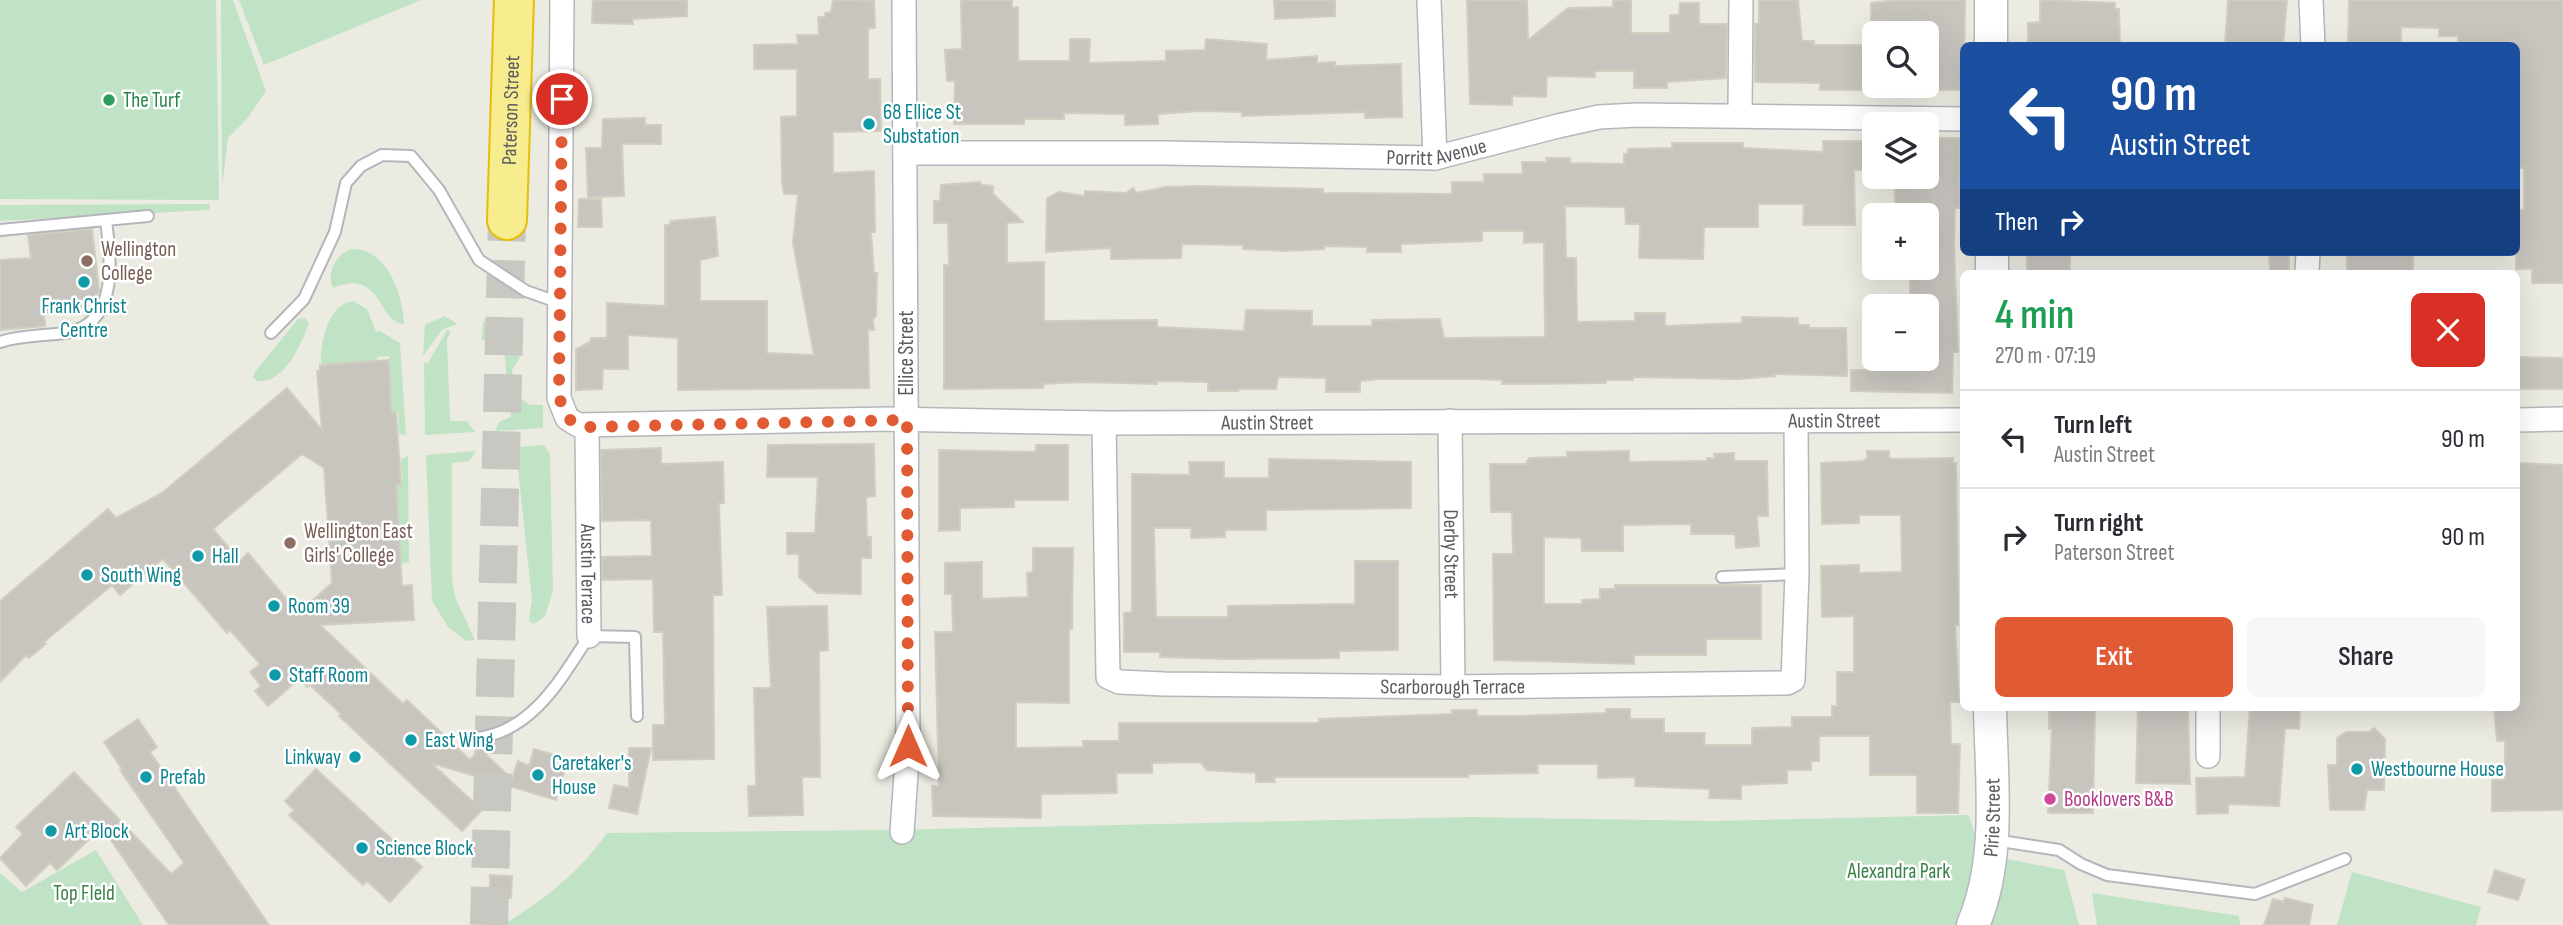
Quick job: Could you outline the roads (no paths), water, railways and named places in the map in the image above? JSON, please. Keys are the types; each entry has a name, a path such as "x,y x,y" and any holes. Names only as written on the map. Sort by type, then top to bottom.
{"highway":[{"name":"Paterson Street","path":"507,220 514,0"}],"street":[{"path":"562,0 559,398 562,410 579,424"},
{"name":"Ellice Street","path":"902,831 908,746 904,0"},
{"path":"1429,0 1435,158"},
{"path":"1740,114 1741,0"},
{"path":"1991,0 1991,42"},
{"path":"2311,0 2313,42"},
{"name":"Porritt Avenue","path":"905,153 1166,153 1435,158 1599,117 1740,114 1960,119"},
{"path":"2520,420 2563,419"},
{"name":"Austin Street","path":"579,424 907,420 1104,423 1960,420"},
{"name":"Derby Street","path":"1450,421 1453,687"},
{"name":"Scarborough Terrace","path":"1104,423 1108,677 1119,682 1164,684 1453,687 1787,683 1795,674 1796,422"},
{"name":"Austin Terrace","path":"579,424 589,636"},
{"name":"Pirie Street","path":"1973,925 1987,882 1992,840 1990,711"},
{"path":"2208,711 2208,756"}],"lane":[{"path":"271,333 304,299 335,232 346,183 361,166 382,155 411,156 439,190 479,260 526,291 560,303"},
{"path":"0,230 148,216"},
{"path":"0,342 19,336 83,329 101,310 108,294 110,257 106,220"},
{"path":"1722,578 1797,574"},
{"path":"475,738 500,733 531,713 555,687 589,636"},
{"name":"Austin Terrace","path":"589,636 635,637 637,716"},
{"path":"1992,840 2059,850 2081,864 2107,874 2255,894 2345,859"}],"tunnel":[{"path":"489,925 507,220"}],"place":[{"name":"The Turf","path":"109,100"},
{"name":"68 Ellice St Substation","path":"869,124"},
{"name":"Wellington College","path":"87,261"},
{"name":"Frank Christ Centre","path":"84,282"},
{"name":"Wellington East Girls' College","path":"290,543"},
{"name":"Hall","path":"198,556"},
{"name":"South Wing","path":"87,575"},
{"name":"Room 39","path":"274,606"},
{"name":"Staff Room","path":"275,675"},
{"name":"East Wing","path":"411,740"},
{"name":"Linkway","path":"355,757"},
{"name":"Westbourne House","path":"2357,769"},
{"name":"Caretaker's House","path":"538,775"},
{"name":"Prefab","path":"146,777"},
{"name":"Booklovers B&B","path":"2050,799"},
{"name":"Art Block","path":"51,831"},
{"name":"Science Block","path":"362,848"}],"park label":[{"name":"Alexandra Park","path":"1899,871"},
{"name":"Top FIeld","path":"84,893"}]}
